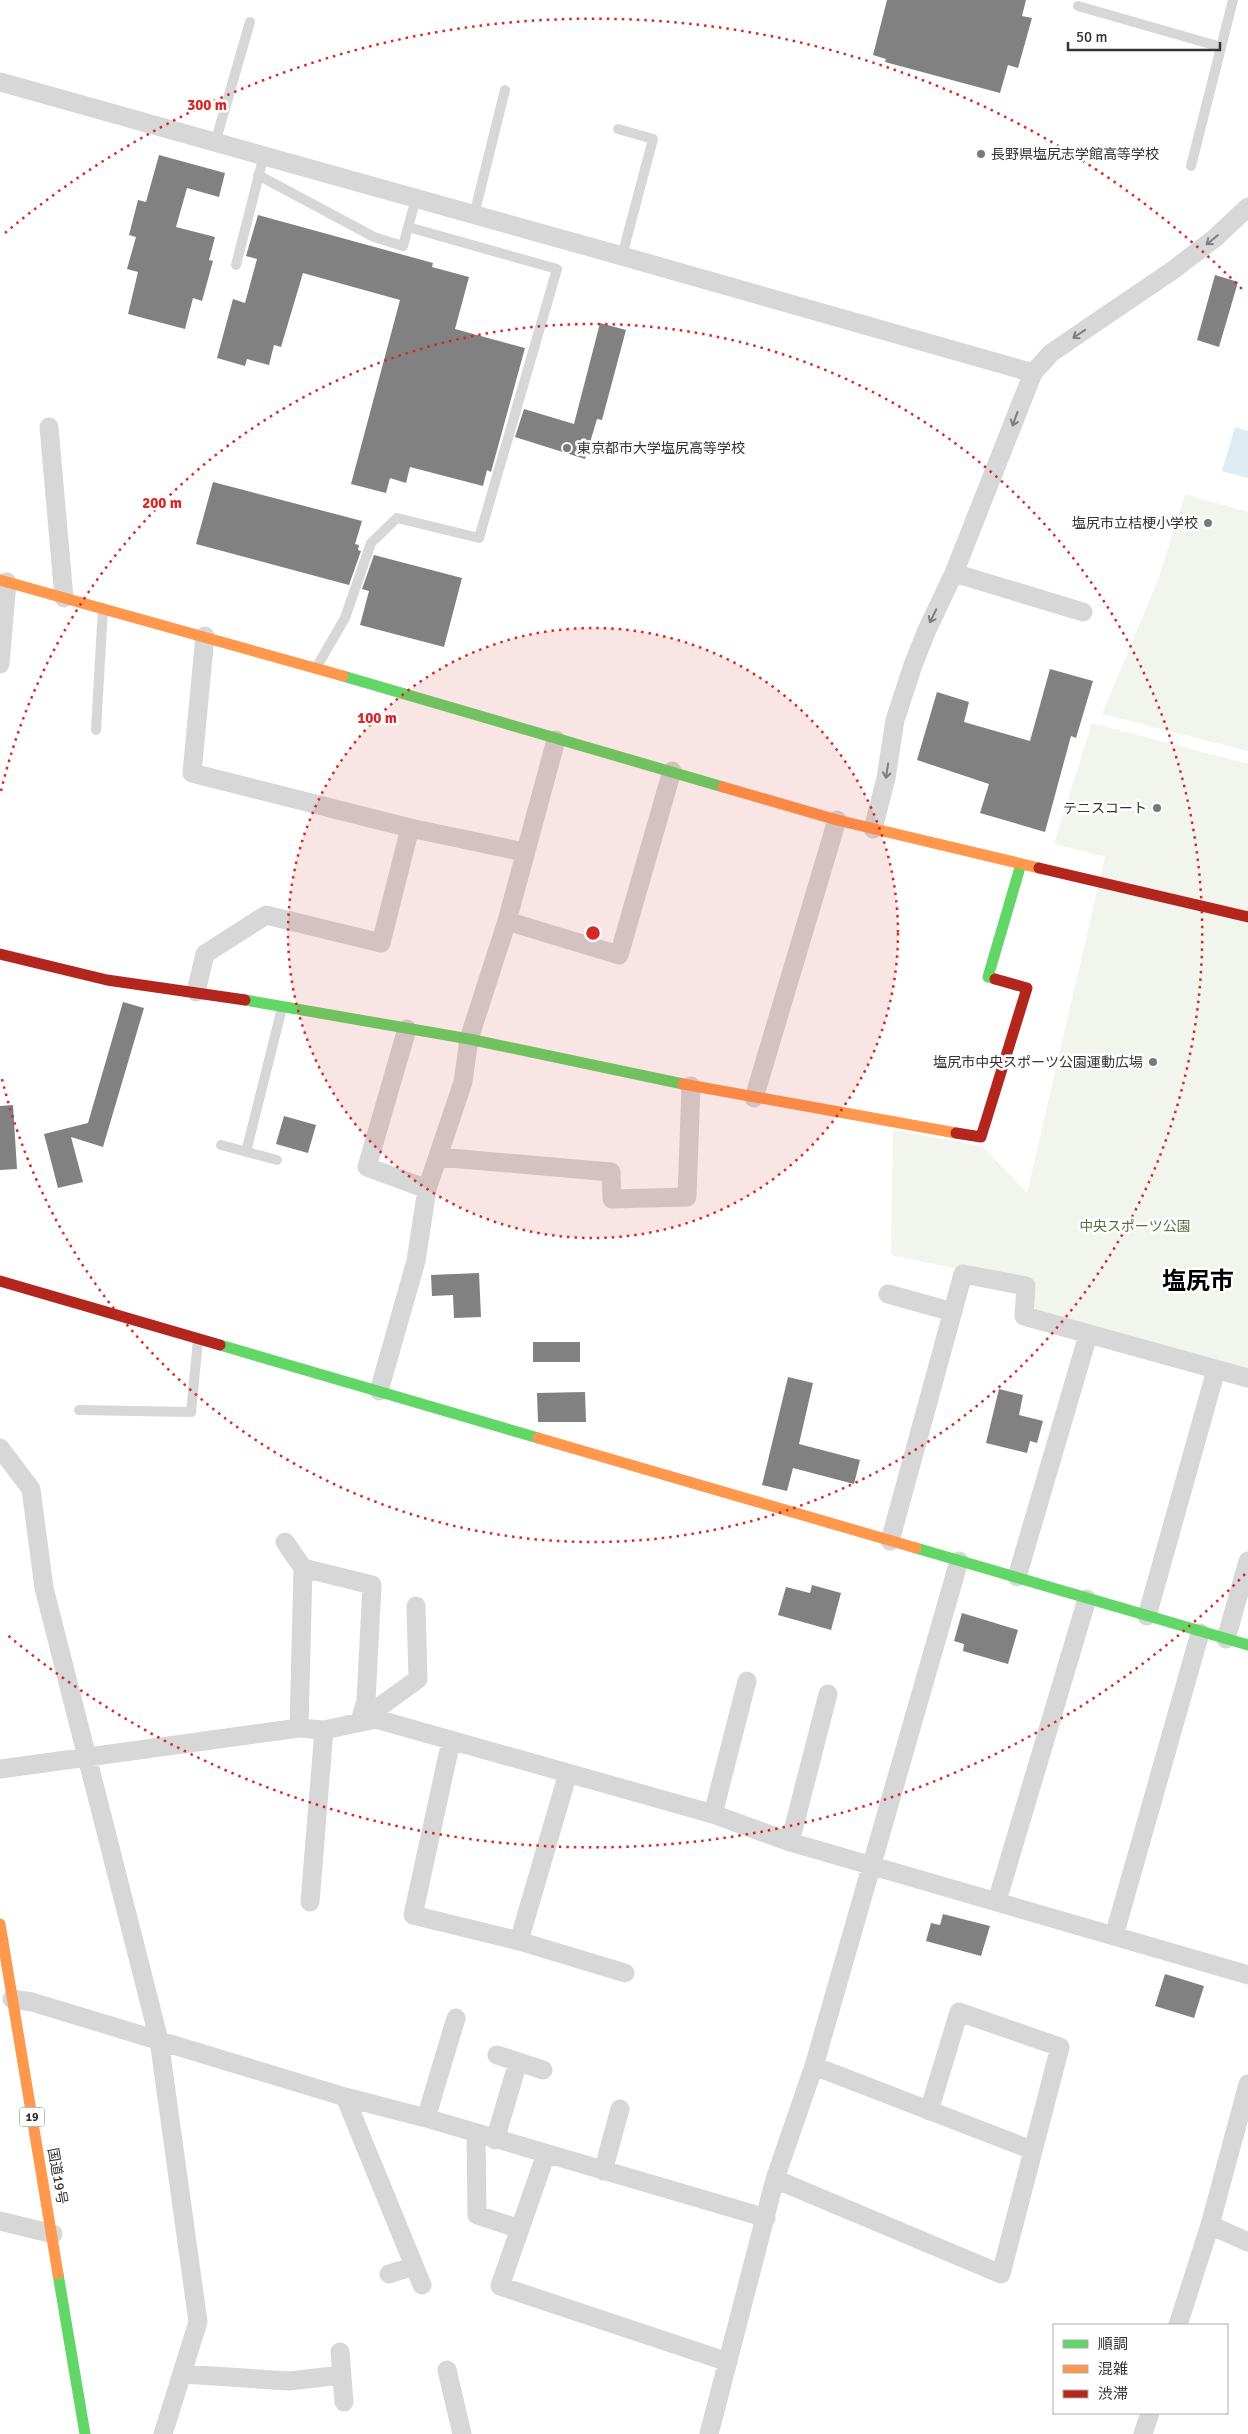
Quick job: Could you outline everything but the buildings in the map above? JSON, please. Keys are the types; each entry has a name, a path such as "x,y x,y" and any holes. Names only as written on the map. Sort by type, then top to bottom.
{"main road":[{"path":"3,581 205,636 556,740 672,771 837,820 1248,917"},
{"path":"0,954 107,980 196,992 469,1039 691,1086 981,1137 1027,988 988,977 1021,864"},
{"path":"0,1281 1017,1577 1200,1633 1248,1645"},
{"name":"国道19号","path":"0,1924 4,1980 12,2000 84,2434"}],"street":[{"path":"0,82 1033,373"},
{"path":"873,829 886,778 895,720 926,630 954,572 1033,373 1050,353 1173,270 1215,238 1248,207"},
{"path":"49,426 64,598"},
{"path":"954,572 1083,612"},
{"path":"0,664 3,581"},
{"path":"205,636 192,773 410,828 524,852"},
{"path":"379,1390 416,1261 427,1190 463,1082 469,1039 507,921 524,852 556,740"},
{"path":"507,921 619,955 672,771"},
{"path":"754,1098 837,820"},
{"path":"196,992 205,954 266,915 381,943 410,828"},
{"path":"407,1029 367,1166 427,1190"},
{"path":"438,1157 611,1172 612,1199 686,1198 691,1086"},
{"path":"890,1541 963,1274 1026,1286 1024,1316 1248,1378"},
{"path":"888,1294 953,1312"},
{"path":"1017,1577 1088,1335"},
{"path":"1147,1616 1216,1370"},
{"path":"0,1448 32,1489 44,1588 159,2040 198,2322 163,2434"},
{"path":"285,1542 303,1568 299,1728"},
{"path":"709,2434 775,2179 814,2066 959,1561"},
{"path":"1226,1639 1248,1561"},
{"path":"303,1568 372,1585 366,1701 360,1721"},
{"path":"998,1902 1087,1599"},
{"path":"360,1721 418,1679 416,1606"},
{"path":"1114,1936 1200,1633"},
{"path":"713,1814 747,1681"},
{"path":"790,1842 828,1694"},
{"path":"0,1769 299,1728 324,1730 376,1719 713,1814 790,1842 1248,1975"},
{"path":"310,1902 324,1730"},
{"path":"451,1741 413,1915 519,1941 625,1973"},
{"path":"519,1941 568,1773"},
{"path":"12,2000 32,2002 345,2097 426,2118 495,2140 766,2218"},
{"path":"775,2179 1001,2274 1060,2047 959,2012 929,2111"},
{"path":"426,2118 456,2018"},
{"path":"497,2055 543,2070"},
{"path":"495,2140 518,2062"},
{"path":"814,2066 1032,2150"},
{"path":"1178,2324 1210,2225 1248,2084"},
{"path":"345,2097 422,2284"},
{"path":"604,2171 620,2109"},
{"path":"476,2134 477,2215 520,2229"},
{"path":"546,2154 500,2286 728,2362"},
{"path":"0,2221 52,2234"},
{"path":"1210,2225 1248,2242"},
{"path":"389,2274 414,2266"},
{"path":"340,2352 344,2402"},
{"path":"447,2370 462,2434"},
{"path":"183,2374 290,2382 342,2375"},
{"path":"1143,2434 1150,2414"}],"lane":[{"path":"1191,166 1233,0"},
{"path":"1078,6 1221,47"},
{"path":"215,143 250,22"},
{"path":"474,214 505,90"},
{"path":"618,130 652,139 622,256"},
{"path":"236,265 264,155"},
{"path":"258,175 374,237 403,246 416,198"},
{"path":"315,669 345,618 371,542 397,518 479,538 557,269 408,227"},
{"path":"96,730 102,608"},
{"path":"246,1152 282,1008"},
{"path":"222,1145 277,1160"},
{"path":"80,1410 191,1412 198,1338"}],"green space":[{"path":"1185,494 1248,512 1248,751 1102,714 1158,580"},
{"name":"中央スポーツ公園","path":"1092,723 1248,764 1248,1373 1035,1315 1036,1285 891,1255 893,1130 982,1146 1027,1193 1105,857 1054,844"}],"shaded area":[{"path":"1235,427 1248,431 1248,478 1222,471"}],"traffic: fast":[{"path":"343,676 723,787"},
{"path":"995,979 988,977 1021,864"},
{"path":"245,1000 469,1039 683,1084"},
{"path":"220,1345 538,1438"},
{"path":"916,1548 1248,1645"},
{"path":"58,2274 85,2434"}],"traffic: slow":[{"path":"0,580 343,676"},
{"path":"723,787 837,820 1039,868"},
{"path":"683,1084 956,1133"},
{"path":"538,1438 916,1548"},
{"path":"0,1924 58,2274"}],"traffic: jam":[{"path":"1039,868 1248,917"},
{"path":"0,954 107,980 245,1000"},
{"path":"956,1133 981,1137 1027,988 995,979"},
{"path":"0,1281 220,1345"}],"place":[{"name":"長野県塩尻志学館高等学校","path":"981,154"},
{"name":"東京都市大学塩尻高等学校","path":"567,448"},
{"name":"塩尻市立桔梗小学校","path":"1208,523"},
{"name":"テニスコート","path":"1157,808"},
{"name":"塩尻市中央スポーツ公園運動広場","path":"1153,1062"}],"district":[{"name":"塩尻市","path":"1198,1281"}]}
